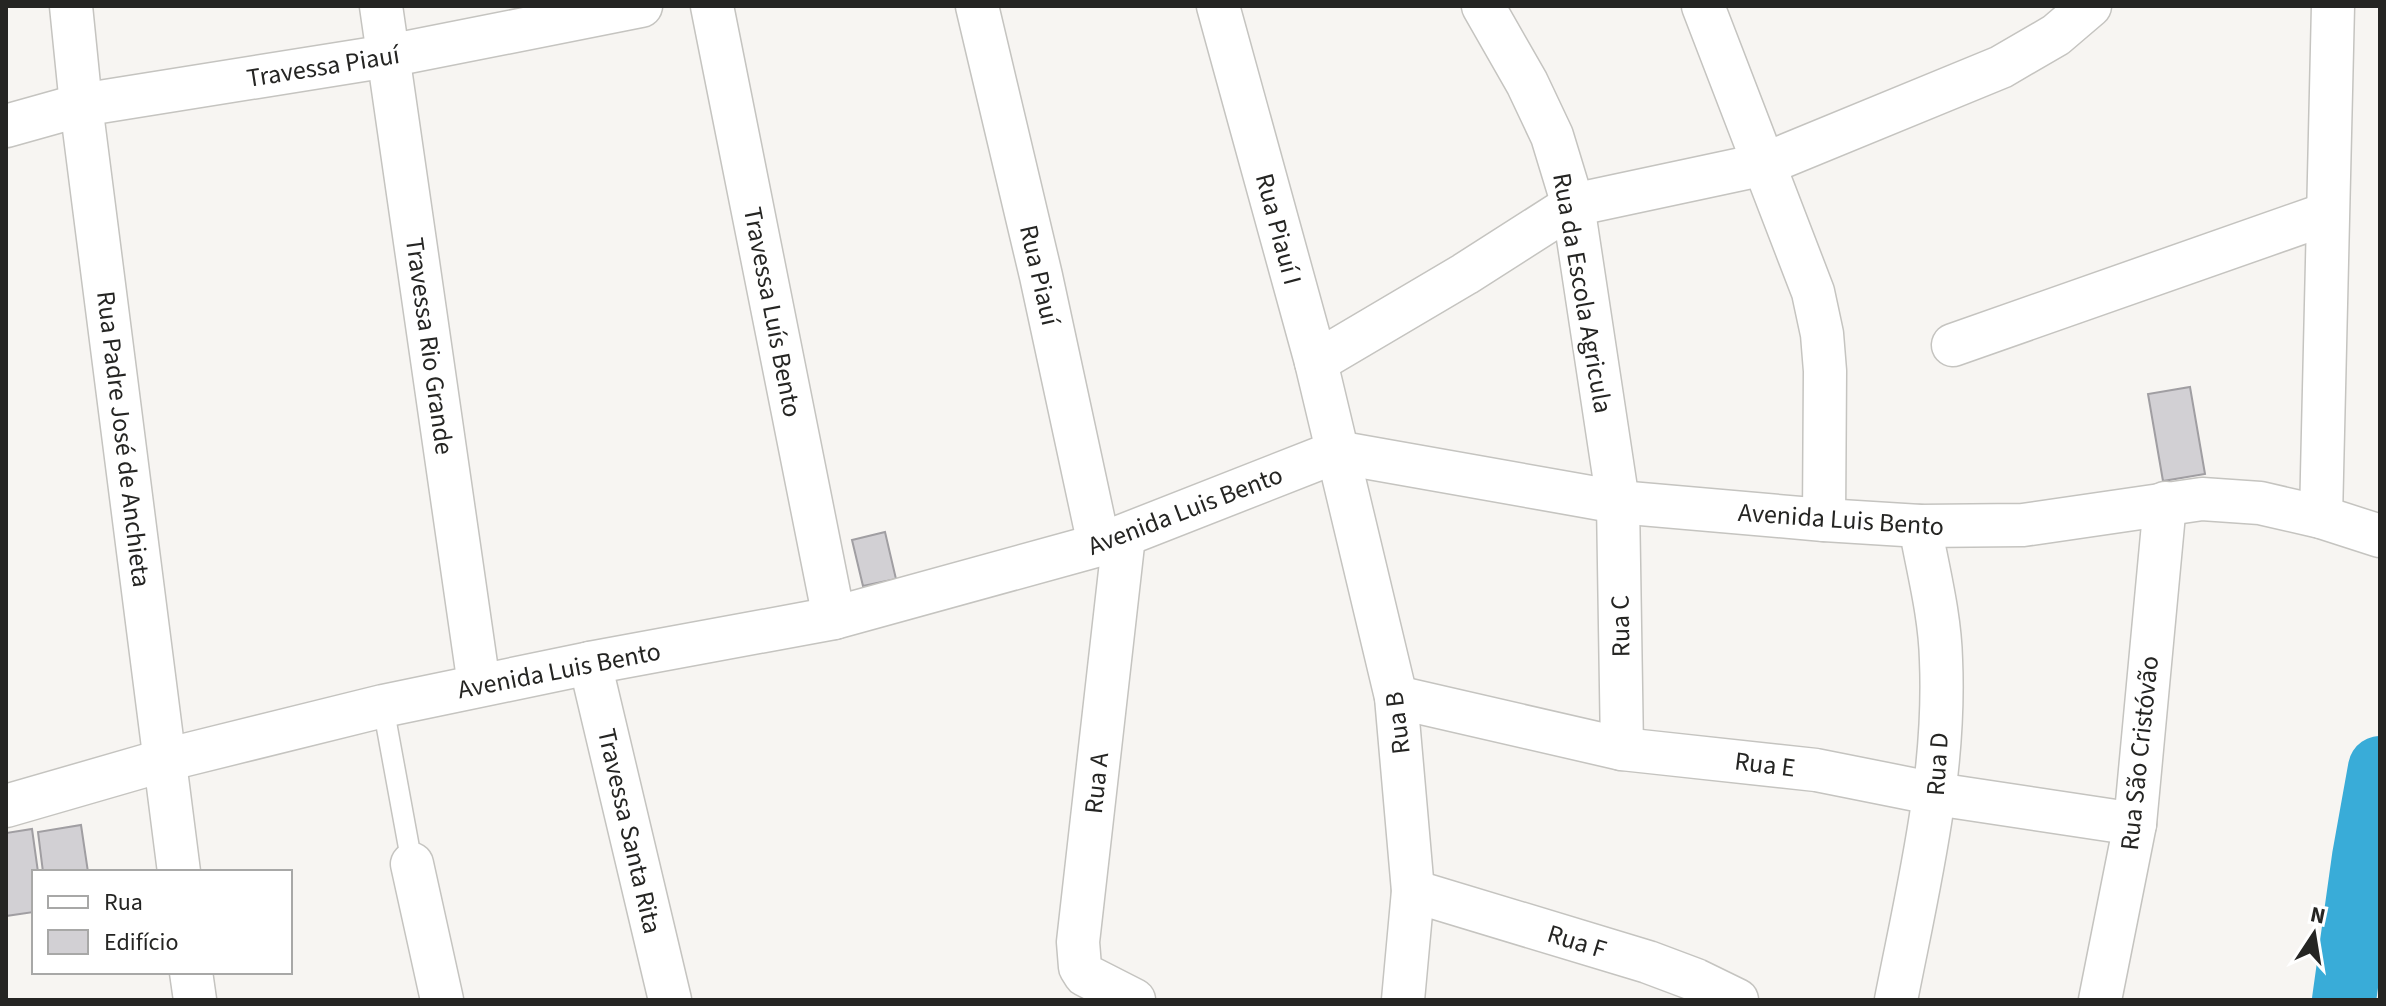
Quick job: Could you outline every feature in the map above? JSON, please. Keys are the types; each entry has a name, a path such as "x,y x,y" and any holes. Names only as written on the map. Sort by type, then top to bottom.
{"street":[{"name":"Rua Padre José de Anchieta","path":"71,6 179,870"},
{"name":"Travessa Rio Grande","path":"381,6 479,685"},
{"name":"Travessa Piauí","path":"6,126 81,105 388,56 641,6"},
{"name":"Travessa Luís Bento","path":"712,6 834,618"},
{"name":"Rua Piauí","path":"977,6 1041,276 1111,540"},
{"name":"Rua Piauí I","path":"1218,6 1316,362 1336,452"},
{"name":"Rua da Escola Agricula","path":"1483,6 1527,83 1552,136 1573,205 1618,502"},
{"path":"1703,6 1813,292 1822,334 1824,520"},
{"path":"1316,362 1465,274 1573,205 1765,164 2001,67 2056,35 2090,6"},
{"path":"2321,517 2333,6"},
{"path":"1953,345 2326,214"},
{"name":"Avenida Luis Bento","path":"6,806 165,760 383,706 590,663 834,618 1111,540 1336,452 1618,502 1824,520 1920,526 2023,525 2202,499 2260,503 2321,517 2380,536"},
{"name":"Rua B","path":"1336,452 1396,697 1413,891 1403,1000"},
{"name":"Rua C","path":"1618,502 1622,749"},
{"name":"Rua São Cristóvão","path":"2100,1000 2135,824 2165,503"},
{"name":"Rua D","path":"1896,1000 1936,794 1941,655 1920,526"},
{"name":"Rua A","path":"1111,540 1078,942 1080,967 1085,975 1134,1000"},
{"name":"Travessa Santa Rita","path":"590,663 670,1000"},
{"name":"Rua E","path":"1396,697 1622,749 1816,770 1936,794 2135,824"},
{"path":"412,864 442,1000"},
{"name":"Rua F","path":"1413,891 1648,962 1737,1000"},
{"path":"191,974 195,1000"}],"lane":[{"path":"383,706 412,864"}],"building":[{"path":"2190,387 2205,474 2163,481 2148,394"},
{"path":"885,532 896,579 863,586 852,540"},
{"path":"81,825 88,870 43,870 38,832"},
{"path":"32,829 38,870 32,870 32,912 6,916 6,833"}],"waterway":[{"path":"2344,1000 2380,768"}]}
